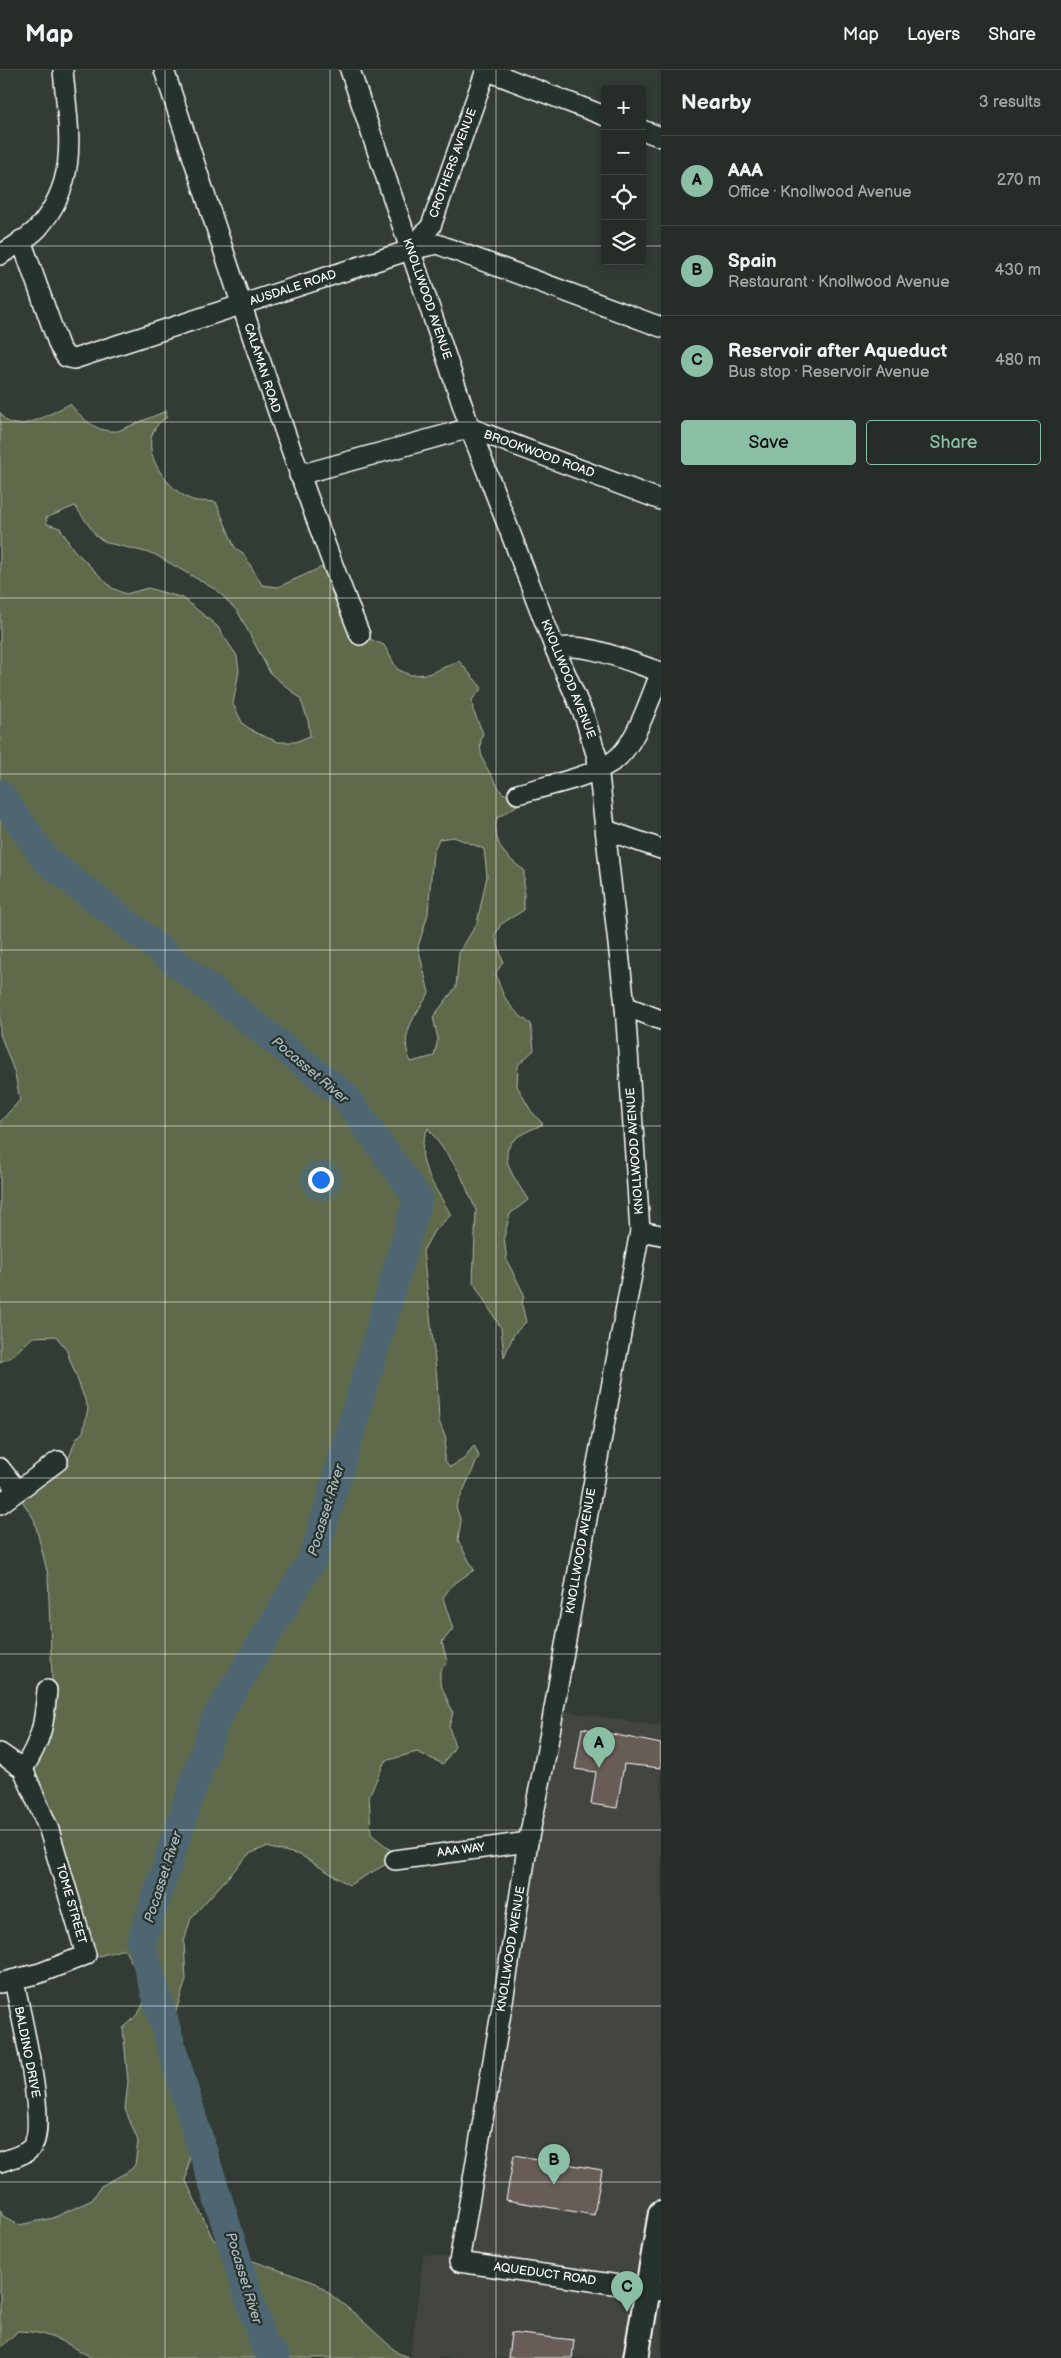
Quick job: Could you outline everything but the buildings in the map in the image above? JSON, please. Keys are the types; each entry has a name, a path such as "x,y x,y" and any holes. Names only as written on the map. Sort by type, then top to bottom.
{"main road":[{"path":"636,2358 654,2290 661,2213"}],"street":[{"path":"0,255 37,230 51,210 68,171 70,149 63,70"},
{"name":"CALAMAN ROAD","path":"164,70 299,475 360,635"},
{"name":"KNOLLWOOD AVENUE","path":"350,70 470,428 555,649 585,718 606,830 625,1006 640,1231 591,1496 546,1756 528,1842 459,2262"},
{"path":"486,70 601,114"},
{"name":"CROTHERS AVENUE","path":"410,250 431,226 486,70"},
{"path":"646,131 661,137"},
{"name":"AUSDALE ROAD","path":"21,240 59,346 66,357 79,359 410,250 437,244 661,327"},
{"name":"BROOKWOOD ROAD","path":"299,475 470,428 661,500"},
{"path":"518,794 595,770 614,762 636,733 661,672 587,648 567,646 555,649"},
{"path":"606,830 661,849"},
{"path":"625,1006 661,1020"},
{"path":"640,1231 661,1235"},
{"path":"0,1504 58,1461"},
{"path":"0,1468 17,1490"},
{"path":"0,1753 23,1769 38,1746 47,1690"},
{"name":"TOME STREET","path":"7,1982 40,1973 86,1955 49,1830 23,1769"},
{"name":"AAA WAY","path":"395,1860 528,1842"},
{"name":"BALDINO DRIVE","path":"0,2162 31,2149 38,2135 37,2097 7,1982"},
{"name":"AQUEDUCT ROAD","path":"459,2262 654,2290"}],"shaded area":[{"path":"558,1710 661,1726 661,2358 410,2358 423,2258 425,2254 453,2258"}],"green space":[{"path":"70,404 91,424 110,431 118,431 166,411 167,417 157,426 151,437 153,459 159,470 166,480 183,495 195,501 216,502 235,548 243,553 262,585 278,587 331,563 360,635 384,645 397,669 410,675 428,674 459,661 482,688 472,700 473,710 483,733 481,749 485,764 502,793 526,800 497,818 496,835 498,842 511,860 524,870 524,910 501,924 495,935 503,962 496,973 501,990 508,1003 531,1024 534,1050 518,1065 517,1086 531,1111 543,1124 518,1137 508,1149 508,1164 528,1200 510,1214 504,1237 507,1261 524,1294 522,1305 526,1322 514,1334 504,1357 501,1328 473,1282 476,1210 459,1171 428,1128 423,1140 422,1151 428,1173 451,1215 434,1231 423,1251 437,1379 439,1421 446,1439 444,1459 450,1467 464,1459 474,1445 479,1456 456,1507 461,1521 458,1540 474,1570 451,1586 443,1598 453,1629 442,1642 447,1662 440,1671 440,1683 453,1713 449,1727 455,1747 443,1764 417,1752 385,1761 369,1796 371,1834 399,1857 349,1885 300,1855 266,1847 249,1854 191,1918 184,1942 186,1980 172,2023 188,2063 186,2094 191,2112 192,2140 186,2181 213,2239 236,2255 316,2283 354,2313 398,2353 410,2358 92,2358 66,2343 48,2336 18,2331 0,2348 0,2208 3,2216 19,2225 53,2218 92,2200 101,2186 129,2171 135,2165 138,2141 125,2109 128,2082 123,2028 141,2008 145,1999 142,1981 124,1949 99,1956 85,1951 30,1774 48,1722 52,1678 48,1575 34,1519 20,1498 25,1492 68,1460 76,1439 83,1432 88,1408 66,1349 56,1336 33,1337 11,1357 0,1362 0,1122 20,1100 15,1074 0,1034 0,412 5,420 13,424 22,424 32,422","holes":["75,506 97,537 108,543 154,554 218,591 238,612 270,673 300,698 308,720 310,736 295,742 278,742 256,733 243,724 233,704 239,671 237,656 217,626 183,598 148,588 126,594 112,588 73,549 60,528 47,524 46,518","454,837 484,849 487,876 477,923 459,953 456,987 433,1017 438,1039 434,1056 411,1062 407,1052 407,1034 429,993 418,947 428,914 433,852 439,839"]}],"waterway":[{"name":"Pocasset River","path":"0,794 46,860 344,1095 418,1198 314,1556 215,1720 141,1943 193,2120 264,2345 276,2358"}],"place":[{"name":"AAA","path":"599,1768"},
{"name":"Spain","path":"554,2185"},
{"name":"Reservoir after Aqueduct","path":"627,2312"}]}
